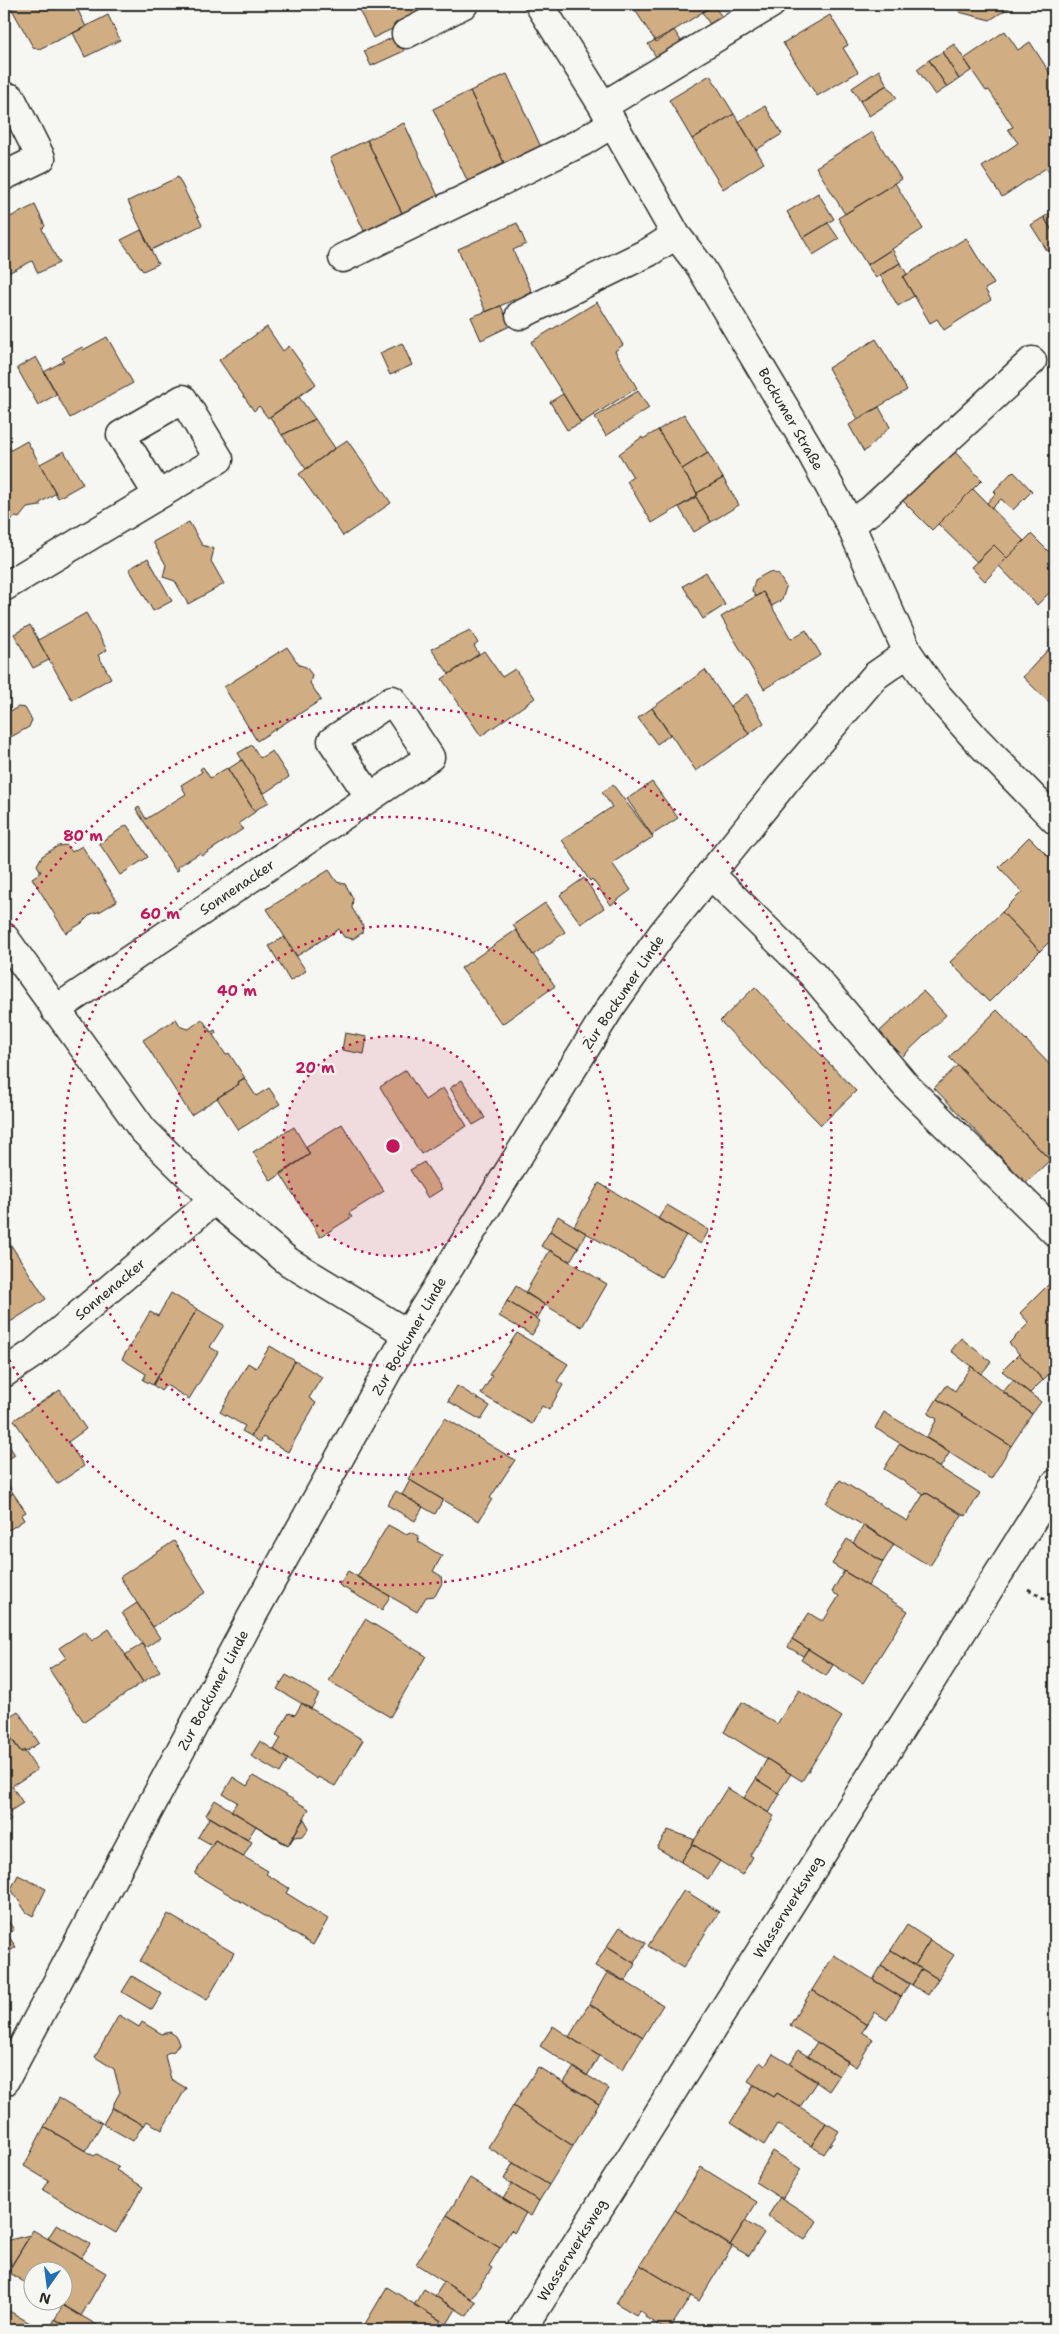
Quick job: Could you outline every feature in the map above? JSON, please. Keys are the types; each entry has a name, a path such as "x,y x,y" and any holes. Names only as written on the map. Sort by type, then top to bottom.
{"street":[{"path":"406,34 464,4"},
{"name":"Bockumer Straße","path":"539,4 608,114 676,235 700,266 802,436 850,524 908,654 938,695 975,738 1055,820"},
{"path":"343,258 582,142 608,114 771,4"},
{"path":"4,102 12,98 41,158 4,176"},
{"path":"520,315 649,252 676,235"},
{"path":"850,524 872,510 1032,361"},
{"path":"4,587 158,495"},
{"name":"Zur Bockumer Linde","path":"5,2077 252,1618 408,1334 610,1008 662,934 787,779 876,676 908,654"},
{"name":"Sonnenacker","path":"55,1010 370,797"},
{"path":"710,874 812,974 906,1086 1055,1232"},
{"path":"4,937 143,1130 214,1200 289,1262 408,1334"},
{"name":"Sonnenacker","path":"4,1373 34,1353 214,1200"},
{"name":"Wasserwerksweg","path":"522,2330 1055,1484"}],"building":[{"path":"9,4 75,4 86,27 39,49 33,47"},
{"path":"356,4 445,4 373,38"},
{"path":"631,4 715,4 656,42"},
{"path":"961,4 1013,5 990,20 959,12"},
{"path":"713,5 723,18 711,26 702,12"},
{"path":"108,15 120,40 85,57 73,33"},
{"path":"830,15 848,45 843,48 858,72 817,96 783,43"},
{"path":"674,30 683,44 658,60 648,44"},
{"path":"1005,31 1018,50 1030,42 1055,81 1055,181 1046,168 1002,197 982,167 1018,143 1008,129 1013,127 989,90 986,91 964,59"},
{"path":"396,36 404,51 371,66 364,51"},
{"path":"954,44 972,70 959,79 942,52"},
{"path":"942,52 959,79 947,87 929,60"},
{"path":"929,60 947,87 935,95 917,69"},
{"path":"879,70 887,85 860,101 852,88"},
{"path":"507,74 541,147 506,167 470,91"},
{"path":"710,75 734,114 692,139 669,100"},
{"path":"887,85 897,98 869,116 860,101"},
{"path":"470,91 506,167 468,182 433,109"},
{"path":"765,106 782,134 756,150 739,121"},
{"path":"734,114 764,163 723,189 692,139"},
{"path":"404,123 438,196 403,215 367,140"},
{"path":"872,132 901,179 845,214 816,167"},
{"path":"367,140 403,215 364,231 330,158"},
{"path":"178,177 202,225 151,250 128,201"},
{"path":"895,183 923,229 867,265 838,218"},
{"path":"818,193 834,219 803,238 787,212"},
{"path":"35,205 45,226 42,229 59,263 38,273 32,261 4,275 4,220"},
{"path":"1055,210 1055,236 1044,217"},
{"path":"1044,217 1055,236 1055,247 1048,252 1031,225"},
{"path":"517,223 526,244 513,250 532,292 486,312 458,249"},
{"path":"828,223 839,239 813,255 803,238"},
{"path":"141,230 158,264 143,271 121,240"},
{"path":"966,238 994,284 985,289 991,300 944,330 937,319 930,323 903,277"},
{"path":"892,249 900,263 876,278 867,265"},
{"path":"900,263 907,274 903,277 914,296 898,306 880,275"},
{"path":"597,302 623,345 615,351 637,388 581,423 531,342"},
{"path":"501,306 510,326 481,340 471,317"},
{"path":"267,327 283,351 289,346 316,384 268,418 259,406 254,411 219,360"},
{"path":"107,337 133,383 70,418 44,372 64,361 62,358 82,347 83,350"},
{"path":"876,339 907,390 858,419 828,368"},
{"path":"402,343 412,365 390,375 380,353"},
{"path":"36,357 57,394 38,405 17,368"},
{"path":"638,391 649,408 606,436 595,417"},
{"path":"563,394 581,423 567,430 550,402"},
{"path":"299,397 315,419 282,435 270,417"},
{"path":"879,407 890,427 864,452 849,425"},
{"path":"684,414 708,453 682,469 658,430"},
{"path":"315,419 335,448 306,469 282,435"},
{"path":"658,430 698,495 652,523 627,481 633,477 619,454 642,437 643,439"},
{"path":"347,440 391,503 343,536 299,474"},
{"path":"27,441 56,493 40,503 40,506 27,508 19,518 16,517 4,523 4,448 8,446 11,450"},
{"path":"952,449 982,480 932,530 902,500"},
{"path":"64,451 83,484 58,498 40,464"},
{"path":"708,453 723,478 697,493 682,469"},
{"path":"1013,471 1032,491 1013,510 1001,499 992,508 987,503 996,493 994,491"},
{"path":"723,478 739,505 711,522 696,497 697,493"},
{"path":"973,489 1024,541 1007,558 994,545 977,562 938,524"},
{"path":"696,497 711,522 694,532 679,507"},
{"path":"189,522 202,545 214,549 211,561 224,584 188,604 175,581 163,577 166,565 153,542"},
{"path":"1031,534 1055,558 1055,587 1037,605 999,566"},
{"path":"994,545 1007,558 985,581 971,567"},
{"path":"148,558 172,601 153,611 129,569"},
{"path":"706,572 725,605 703,619 683,586"},
{"path":"769,572 778,574 786,587 782,600 772,606 763,592 756,597 752,591 755,580"},
{"path":"763,592 791,639 806,630 821,655 764,689 721,617"},
{"path":"86,613 107,650 98,655 111,678 72,700 38,640"},
{"path":"30,625 49,660 33,668 14,634"},
{"path":"470,630 478,643 474,646 479,654 449,674 431,649"},
{"path":"1055,642 1055,708 1023,677"},
{"path":"287,647 299,665 306,667 312,675 310,683 321,700 257,741 224,687"},
{"path":"484,651 502,677 515,669 535,698 481,736 442,679"},
{"path":"705,670 749,734 696,771 652,708"},
{"path":"747,694 764,723 749,734 730,706"},
{"path":"4,698 11,711 18,707 25,708 32,720 29,727 9,738 7,746 4,748"},
{"path":"652,708 670,735 657,744 638,718"},
{"path":"252,745 260,758 272,751 289,777 263,794 238,753"},
{"path":"242,760 269,802 254,811 228,769"},
{"path":"203,767 210,778 227,768 255,812 239,823 243,829 202,856 200,853 177,867 179,870 176,871 136,809 139,807 146,819 186,794 181,785 202,772 200,769"},
{"path":"652,782 678,818 652,835 627,799"},
{"path":"613,785 653,837 612,863 631,890 611,905 592,879 590,881 562,840 612,807 602,792"},
{"path":"127,825 148,857 120,875 99,843"},
{"path":"1029,837 1055,863 1055,936 1040,951 1002,912 1022,892 999,867"},
{"path":"67,845 72,852 82,846 117,901 101,911 91,914 82,923 66,933 32,878 41,872 37,865 42,856 58,846"},
{"path":"329,870 337,882 345,884 353,898 352,908 363,926 362,933 353,939 344,937 339,929 297,956 267,909"},
{"path":"584,878 604,908 581,924 560,895"},
{"path":"545,903 565,932 533,955 513,925"},
{"path":"1002,912 1040,951 989,1002 950,962"},
{"path":"516,930 555,986 502,1024 461,968"},
{"path":"284,937 306,971 290,981 269,946"},
{"path":"755,987 856,1091 821,1125 720,1021"},
{"path":"923,991 946,1015 903,1056 879,1032"},
{"path":"997,1010 1055,1070 1055,1165 949,1057"},
{"path":"176,1019 181,1027 189,1029 202,1019 211,1032 215,1030 216,1033 213,1035 226,1055 229,1053 245,1078 238,1082 239,1084 191,1115 143,1040"},
{"path":"345,1033 367,1037 364,1054 342,1050"},
{"path":"958,1065 1050,1160 1026,1183 934,1088"},
{"path":"406,1070 425,1100 443,1088 467,1126 421,1154 380,1087"},
{"path":"244,1078 256,1096 269,1088 280,1104 238,1130 217,1098 239,1084 238,1082"},
{"path":"462,1080 485,1118 473,1125 450,1088"},
{"path":"342,1124 384,1191 349,1213 352,1217 320,1237 280,1173 310,1154 305,1147"},
{"path":"294,1127 310,1154 271,1181 253,1152"},
{"path":"424,1162 442,1189 428,1198 410,1170"},
{"path":"599,1183 686,1235 661,1277 574,1226"},
{"path":"667,1205 709,1230 701,1244 658,1219"},
{"path":"558,1216 586,1233 578,1248 550,1231"},
{"path":"550,1231 578,1248 570,1261 541,1246"},
{"path":"7,1239 46,1299 4,1326 4,1241"},
{"path":"550,1250 607,1284 582,1327 525,1293"},
{"path":"1052,1281 1055,1284 1055,1368 1043,1380 1009,1343 1029,1323 1020,1313"},
{"path":"516,1286 545,1305 537,1319 507,1301"},
{"path":"171,1293 197,1309 153,1385 143,1380 146,1374 122,1359 150,1312 158,1316"},
{"path":"507,1301 540,1321 532,1335 499,1316"},
{"path":"197,1309 224,1325 210,1347 218,1352 189,1399 166,1385 161,1391 153,1385"},
{"path":"517,1333 568,1364 557,1381 563,1385 549,1410 542,1406 532,1424 481,1394 492,1376 489,1375"},
{"path":"961,1338 991,1362 981,1374 951,1351"},
{"path":"270,1346 295,1361 251,1436 242,1431 245,1426 220,1412 248,1363 256,1368"},
{"path":"1019,1354 1043,1380 1030,1393 1002,1371"},
{"path":"295,1361 322,1377 309,1398 316,1403 288,1452 263,1437 260,1442 251,1436"},
{"path":"971,1366 1032,1414 1011,1446 937,1399 947,1385 955,1391"},
{"path":"1013,1380 1041,1402 1032,1414 1003,1392"},
{"path":"457,1386 490,1406 481,1420 448,1401"},
{"path":"60,1390 86,1429 68,1442 84,1466 57,1484 14,1420"},
{"path":"937,1399 1011,1446 991,1479 926,1438 937,1419 928,1414"},
{"path":"884,1412 950,1452 940,1468 875,1428"},
{"path":"445,1418 515,1460 490,1498 492,1499 479,1521 408,1479"},
{"path":"4,1438 15,1455 4,1462"},
{"path":"900,1443 980,1493 966,1516 925,1492 924,1494 884,1469"},
{"path":"4,1478 13,1493 4,1500"},
{"path":"410,1480 443,1500 435,1514 402,1495"},
{"path":"840,1480 907,1521 925,1492 962,1515 930,1566 826,1503"},
{"path":"396,1491 423,1507 415,1521 387,1505"},
{"path":"13,1493 26,1512 21,1515 24,1520 9,1530 4,1526 4,1500"},
{"path":"388,1525 405,1534 411,1532 418,1536 419,1542 442,1556 433,1571 441,1576 442,1583 435,1596 426,1597 417,1612 357,1577"},
{"path":"864,1525 894,1544 883,1562 853,1543"},
{"path":"847,1539 883,1562 868,1586 832,1564"},
{"path":"174,1541 206,1592 153,1627 120,1577"},
{"path":"348,1571 390,1596 382,1610 339,1585"},
{"path":"844,1571 908,1611 863,1683 792,1639 809,1613 820,1620 824,1620 839,1596 832,1592"},
{"path":"137,1603 160,1638 145,1648 122,1613"},
{"path":"365,1619 426,1656 390,1717 329,1681"},
{"path":"109,1629 143,1682 84,1722 49,1669 66,1658 59,1648 85,1631 92,1641"},
{"path":"792,1639 808,1649 803,1656 788,1647"},
{"path":"142,1644 160,1671 143,1682 125,1655"},
{"path":"808,1649 833,1665 826,1676 801,1660"},
{"path":"286,1675 319,1694 311,1709 277,1689"},
{"path":"799,1690 842,1717 802,1781 724,1732 742,1702 777,1724"},
{"path":"302,1703 363,1740 335,1786 318,1777 317,1779 274,1750 281,1738 276,1735 289,1713 295,1715"},
{"path":"18,1711 39,1743 25,1752 21,1752 4,1730 4,1720"},
{"path":"8,1733 21,1752 24,1750 37,1770 12,1786 23,1803 7,1813 11,1820 4,1825 4,1736"},
{"path":"260,1741 288,1759 280,1773 251,1756"},
{"path":"767,1759 791,1774 778,1793 756,1779"},
{"path":"253,1776 309,1809 288,1845 231,1811 237,1802 223,1794 233,1777 247,1786"},
{"path":"756,1779 780,1794 769,1813 744,1798"},
{"path":"727,1788 774,1816 750,1855 753,1857 742,1875 692,1844"},
{"path":"215,1800 256,1826 247,1840 206,1815"},
{"path":"210,1817 252,1842 243,1857 215,1840 212,1845 198,1837"},
{"path":"304,1819 309,1828 303,1836 294,1837 288,1846 256,1826 288,1845"},
{"path":"668,1830 695,1840 681,1862 657,1848"},
{"path":"215,1840 268,1871 266,1874 289,1888 286,1893 328,1919 313,1945 195,1874"},
{"path":"692,1844 720,1861 708,1879 681,1862"},
{"path":"18,1875 46,1889 33,1916 26,1912 11,1889"},
{"path":"684,1890 719,1912 683,1968 648,1946"},
{"path":"4,1914 14,1930 7,1934 16,1947 4,1955"},
{"path":"168,1914 234,1953 207,2000 140,1961"},
{"path":"907,1925 930,1940 915,1965 891,1950"},
{"path":"620,1927 646,1943 634,1963 607,1946"},
{"path":"930,1940 954,1955 938,1979 915,1965"},
{"path":"607,1946 635,1964 625,1982 595,1966"},
{"path":"891,1950 922,1969 912,1985 881,1966"},
{"path":"834,1955 901,1997 887,2020 875,2012 867,2025 812,1990"},
{"path":"881,1966 909,1984 901,1997 873,1980"},
{"path":"922,1969 938,1979 928,1995 912,1985"},
{"path":"608,1971 663,2005 643,2037 589,2004"},
{"path":"132,1976 162,1994 152,2010 122,1992"},
{"path":"812,1990 867,2025 862,2032 873,2039 856,2067 790,2025"},
{"path":"589,2004 643,2037 622,2070 569,2037"},
{"path":"119,2015 139,2027 142,2022 162,2034 170,2032 176,2036 179,2044 174,2051 167,2053 165,2056 171,2079 186,2088 162,2130 147,2121 144,2126 112,2107 120,2092 114,2069 95,2057"},
{"path":"553,2026 599,2056 587,2076 540,2046"},
{"path":"817,2042 848,2061 839,2076 808,2056"},
{"path":"798,2050 839,2076 829,2091 790,2064"},
{"path":"773,2054 817,2081 800,2107 777,2093 774,2097 748,2081 760,2062 765,2066"},
{"path":"538,2067 599,2104 573,2146 513,2106"},
{"path":"574,2067 609,2089 599,2104 564,2082"},
{"path":"754,2085 774,2097 777,2093 826,2123 811,2146 777,2124 764,2145 730,2123"},
{"path":"59,2098 102,2123 86,2151 44,2127"},
{"path":"513,2106 573,2146 549,2185 488,2147"},
{"path":"112,2108 143,2125 133,2141 103,2124"},
{"path":"826,2123 839,2131 824,2154 811,2146"},
{"path":"44,2127 94,2156 97,2154 119,2167 116,2170 143,2187 116,2233 43,2190 49,2181 24,2166"},
{"path":"773,2151 801,2169 782,2199 755,2182"},
{"path":"513,2163 549,2185 539,2201 504,2179"},
{"path":"701,2167 757,2202 730,2245 675,2210"},
{"path":"470,2178 526,2213 514,2233 511,2230 500,2248 447,2215"},
{"path":"512,2184 539,2201 531,2216 503,2199"},
{"path":"780,2197 817,2221 805,2240 768,2216"},
{"path":"675,2210 732,2247 699,2301 640,2265"},
{"path":"447,2215 500,2248 489,2266 492,2268 471,2299 416,2264"},
{"path":"745,2221 764,2233 749,2256 730,2245"},
{"path":"57,2224 90,2244 81,2258 48,2238"},
{"path":"33,2230 106,2273 81,2316 72,2311 72,2262 22,2262 22,2281 8,2272"},
{"path":"30,2236 11,2266 5,2241"},
{"path":"640,2265 691,2296 669,2330 645,2317 646,2315 640,2310 636,2315 616,2303"},
{"path":"444,2282 476,2302 467,2316 435,2296"},
{"path":"387,2287 441,2321 435,2330 375,2330 365,2324"},
{"path":"424,2289 456,2309 447,2324 414,2305"},
{"path":"4,2308 42,2330 4,2330"},
{"path":"72,2310 97,2325 93,2330 73,2330 55,2319 59,2312 72,2312"},
{"path":"55,2319 73,2330 49,2330"},
{"path":"365,2324 375,2330 360,2330"}]}
